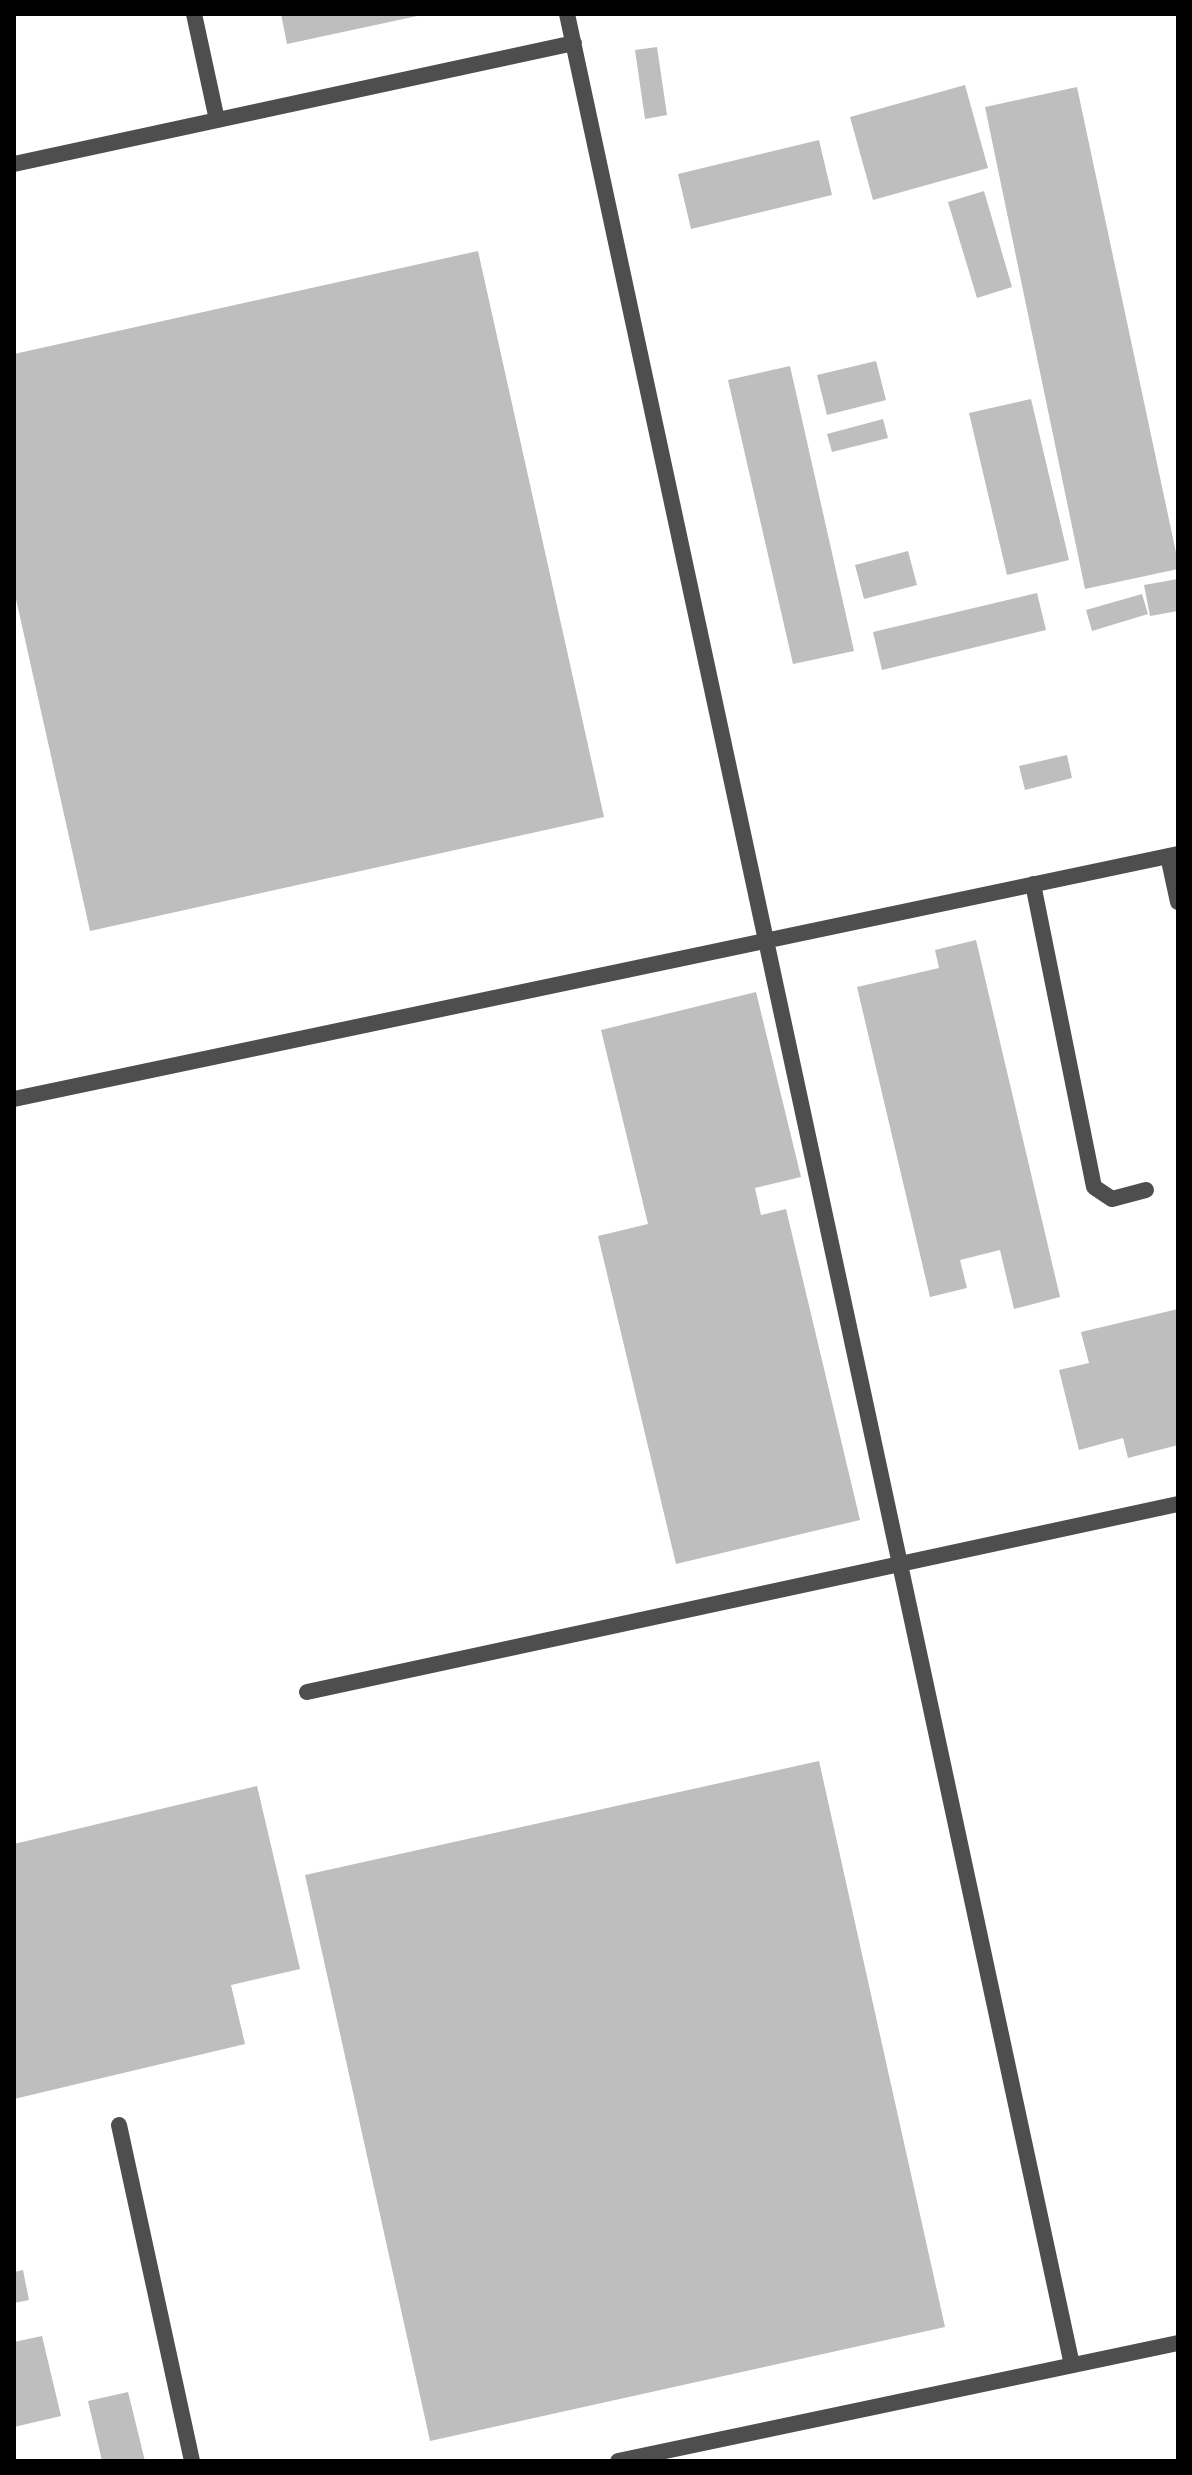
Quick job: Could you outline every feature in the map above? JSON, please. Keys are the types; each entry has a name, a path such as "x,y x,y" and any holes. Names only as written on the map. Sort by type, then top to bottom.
{"lane":[{"path":"194,14 217,120"},
{"path":"567,14 1072,2365"},
{"path":"14,164 574,43"},
{"path":"14,1099 1173,855 1178,902"},
{"path":"1033,884 1094,1187 1112,1199 1146,1190"},
{"path":"307,1692 1178,1504"},
{"path":"119,2125 192,2461"},
{"path":"618,2461 1178,2343"}],"building":[{"path":"281,14 422,14 422,15 287,44"},
{"path":"657,47 667,115 645,119 635,50"},
{"path":"965,85 988,168 873,200 850,117"},
{"path":"1077,87 1178,562 1178,569 1085,589 985,107"},
{"path":"819,140 832,195 691,229 678,174"},
{"path":"984,191 1012,287 977,298 948,202"},
{"path":"478,251 604,817 90,931 14,590 14,354"},
{"path":"876,361 886,400 827,415 817,375"},
{"path":"790,366 854,651 793,664 728,380"},
{"path":"1031,399 1069,560 1007,575 969,413"},
{"path":"883,419 888,438 832,452 827,434"},
{"path":"908,551 917,585 864,599 855,565"},
{"path":"1178,579 1178,611 1150,616 1144,585"},
{"path":"1037,593 1046,630 882,670 873,632"},
{"path":"1142,594 1148,614 1092,631 1086,610"},
{"path":"1067,755 1072,778 1025,790 1019,766"},
{"path":"976,940 1060,1297 1014,1309 1000,1250 960,1260 967,1288 930,1297 857,987 939,968 935,950"},
{"path":"756,992 801,1177 755,1188 761,1215 786,1209 860,1520 676,1564 598,1236 648,1224 601,1030"},
{"path":"1178,1309 1178,1445 1128,1458 1123,1438 1079,1450 1059,1370 1089,1363 1081,1332"},
{"path":"819,1761 945,2327 430,2441 305,1875"},
{"path":"257,1786 300,1969 231,1985 245,2044 14,2099 14,1844"},
{"path":"23,2270 29,2300 14,2303 14,2272"},
{"path":"42,2336 61,2416 14,2427 14,2342"},
{"path":"128,2392 145,2461 102,2461 88,2401"}]}
